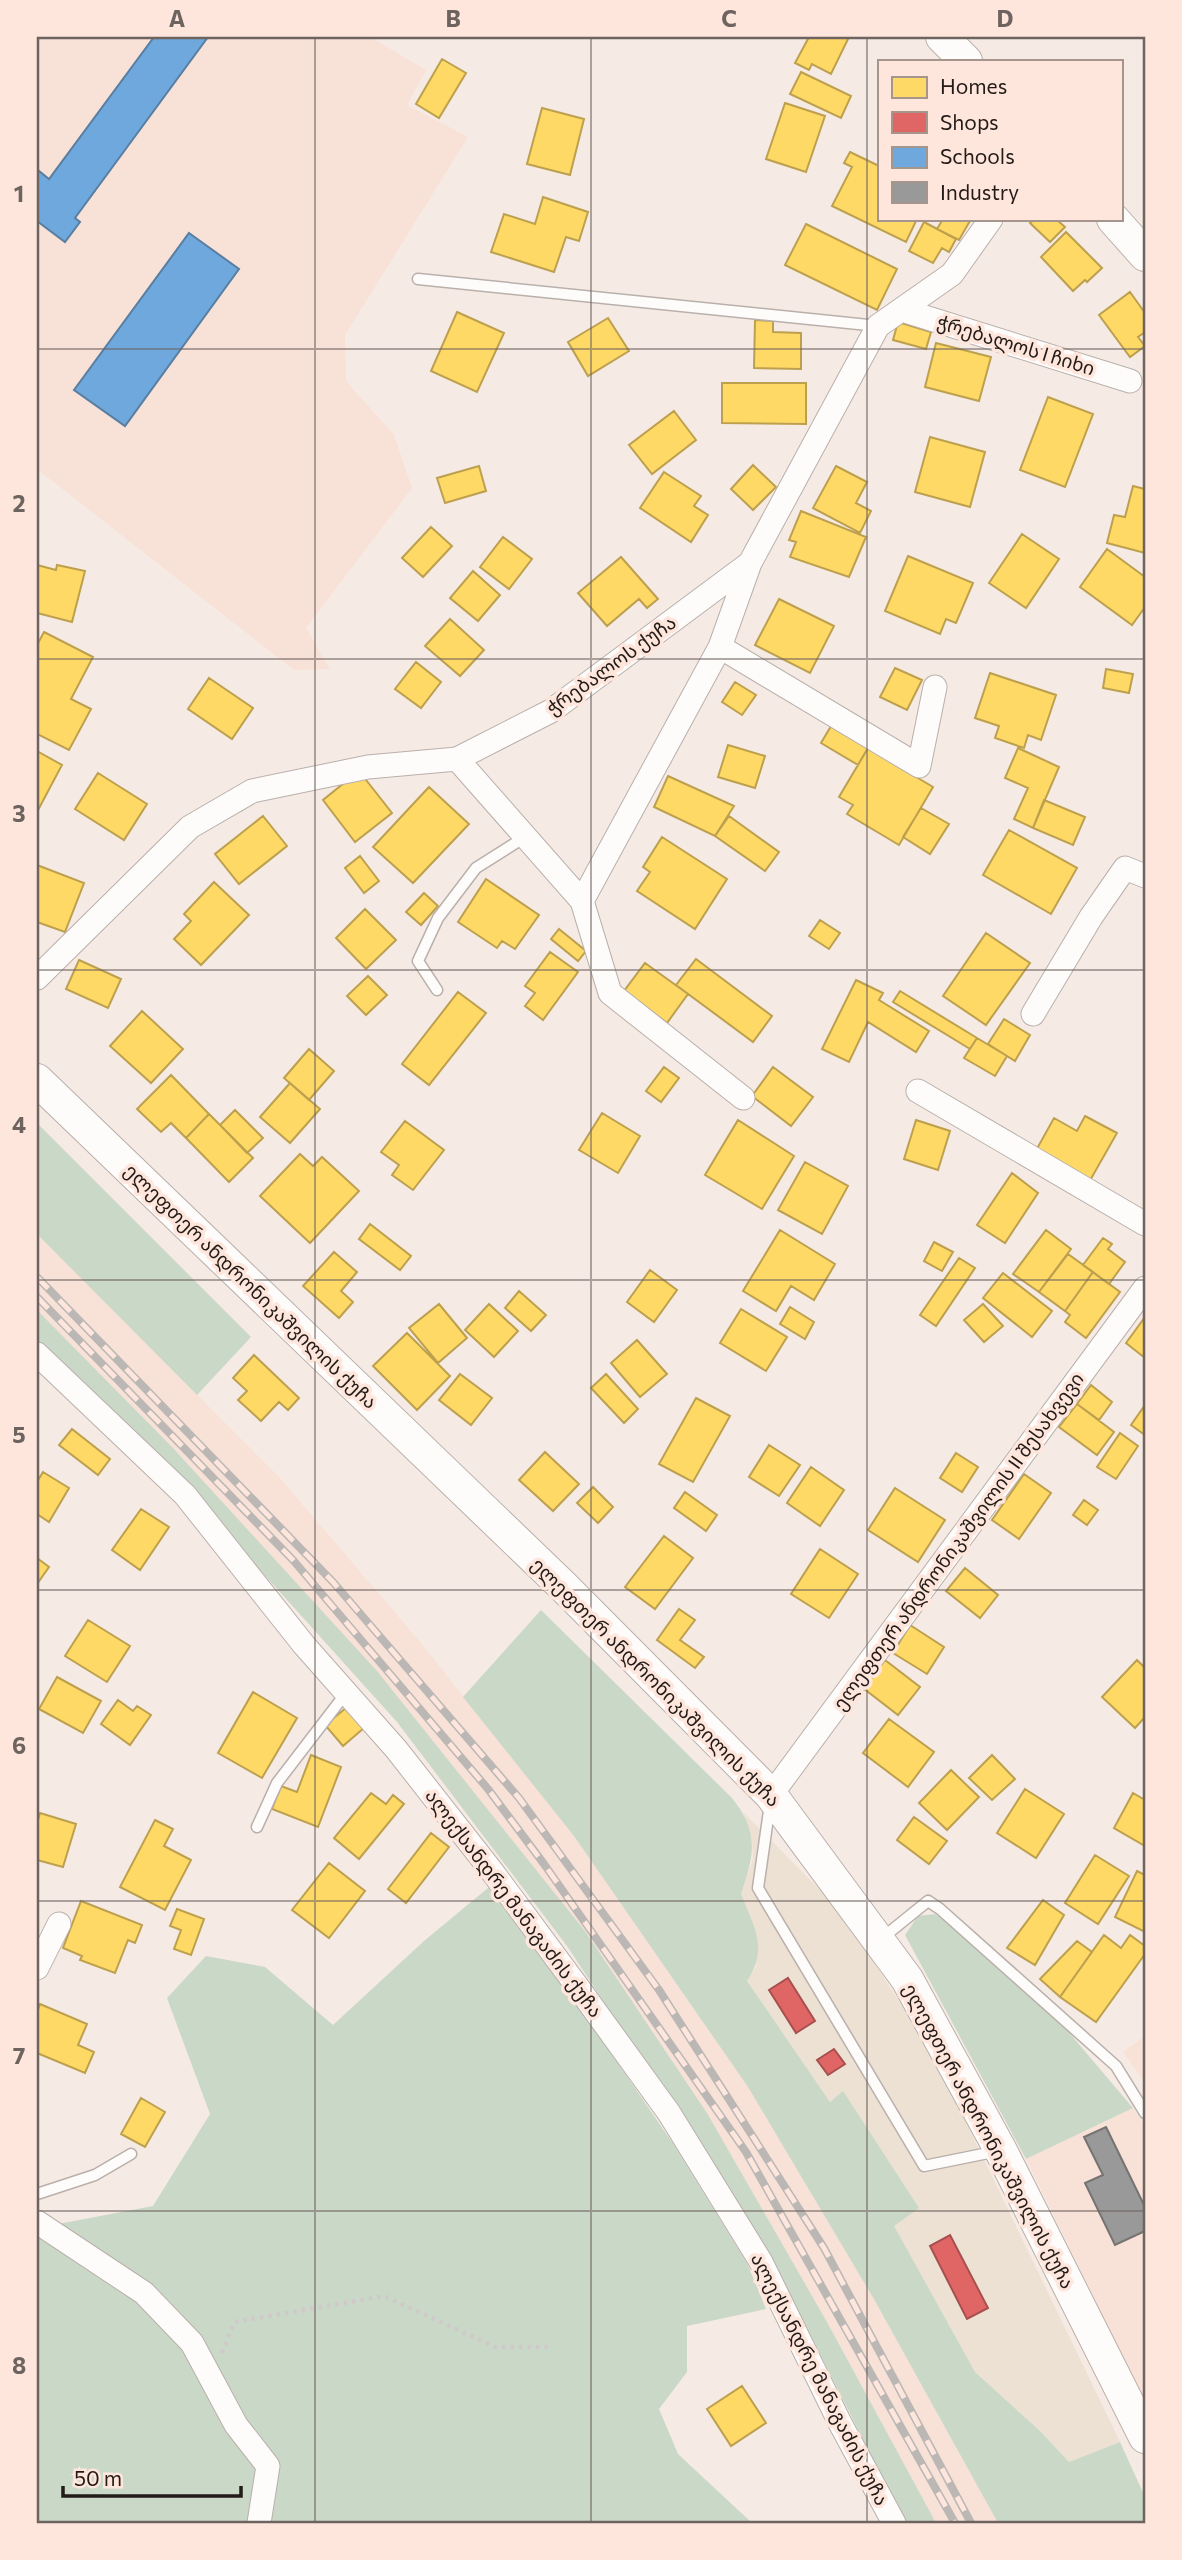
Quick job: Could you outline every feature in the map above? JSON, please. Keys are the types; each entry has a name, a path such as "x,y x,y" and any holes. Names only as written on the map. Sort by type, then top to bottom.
{"main road":[{"path":"942,37 965,60"},
{"path":"1114,220 1145,255"},
{"name":"ელეფთერ ანდრონიკაშვილის ქუჩა","path":"37,1080 563,1586 771,1795 907,1979 1001,2151 1145,2437"}],"street":[{"name":"ჭრებალოს ქუჩა","path":"582,901 720,647 750,563 878,326 952,274 990,220"},
{"name":"ჭრებალოს I ჩიხი","path":"902,310 1130,381"},
{"name":"ჭრებალოს ქუჩა","path":"37,978 190,827 252,791 368,767 457,759 551,711 750,563"},
{"path":"720,647 919,766 935,687"},
{"path":"457,759 582,901 610,993 743,1098"},
{"path":"1033,1014 1091,917 1125,868 1145,876"},
{"path":"918,1091 1145,1224"},
{"name":"ელეფთერ ანდრონიკაშვილის II შესახვევი","path":"771,1795 1145,1288"},
{"name":"ალექსანდრე მანაგაძის ქუჩა","path":"37,1354 185,1495 304,1645 396,1749 491,1870 669,2113 761,2262 894,2523"},
{"path":"37,1968 60,1924"},
{"path":"37,2222 144,2293 192,2343 236,2425 268,2466 259,2523"}],"lane":[{"path":"418,279 878,326"},
{"path":"437,990 418,961 438,918 476,868 525,837"},
{"path":"257,1827 277,1783 346,1693"},
{"path":"771,1795 758,1888 924,2166 1001,2151"},
{"path":"878,1941 928,1901 1116,2066 1145,2113"},
{"path":"37,2194 95,2175 131,2154"}],"path":[{"path":"212,2380 234,2322 384,2296 495,2347 551,2347"}],"shaded area":[{"path":"37,37 370,37 426,70 407,105 468,137 345,335 346,381 394,435 412,488 306,628 330,669 294,670 37,469"},
{"path":"37,1234 278,1476 421,1643 574,1836 748,2087 875,2301 998,2523 936,2523 827,2322 707,2113 585,1931 377,1671 173,1448 37,1310"},
{"path":"743,1812 836,1906 907,2013 960,2110 1120,2442 1069,2462 1039,2430 975,2372 893,2226 918,2207 843,2092 830,2102 746,1980 756,1967 741,1894 753,1859 752,1840"},
{"path":"1145,2036 1145,2083 1123,2052"},
{"path":"1133,2108 1145,2126 1145,2403 1026,2159"}],"green space":[{"path":"37,1123 251,1337 197,1395 37,1234"},
{"path":"37,1310 173,1448 377,1671 585,1931 707,2113 827,2322 936,2523 905,2523 798,2310 749,2223 567,1946 397,1722 196,1499 37,1342"},
{"path":"541,1610 732,1798 741,1811 751,1834 752,1845 749,1868 741,1894 758,1947 754,1969 747,1981 830,2102 843,2091 919,2208 894,2226 975,2372 1039,2430 1069,2462 1120,2442 1145,2497 1145,2523 998,2523 875,2301 748,2087 574,1836 463,1697"},
{"path":"494,1883 674,2145 748,2265 766,2309 687,2326 687,2372 659,2409 678,2454 752,2523 37,2523 37,2228 153,2206 210,2114 167,1998 206,1956 265,1967 333,2025 424,1941"},
{"path":"935,1914 951,1924 1066,2029 1133,2108 1026,2159 905,1935 918,1916"}],"building: Homes":[{"path":"809,37 849,37 831,74 812,64 809,70 795,63"},
{"path":"442,59 466,73 439,118 416,104"},
{"path":"801,72 851,96 841,118 790,94"},
{"path":"785,103 825,116 806,172 766,159"},
{"path":"542,108 584,119 570,175 527,164"},
{"path":"850,152 878,166 878,220 917,220 906,242 832,206 852,167 844,163"},
{"path":"543,197 588,212 579,241 566,237 554,272 491,252 504,214 535,224"},
{"path":"942,220 970,220 959,240 937,229"},
{"path":"1034,220 1057,220 1065,227 1050,242 1030,223"},
{"path":"924,222 956,239 949,252 942,248 933,263 909,251"},
{"path":"806,224 897,269 877,310 785,265"},
{"path":"1066,232 1102,268 1073,291 1041,257"},
{"path":"1130,292 1145,313 1145,332 1138,337 1145,346 1130,357 1099,315"},
{"path":"457,312 504,333 477,392 431,371"},
{"path":"608,318 629,351 588,376 568,342"},
{"path":"755,320 773,321 773,332 801,333 801,369 754,368"},
{"path":"898,322 931,332 926,349 893,340"},
{"path":"936,343 991,357 979,401 925,387"},
{"path":"722,383 806,383 806,424 722,423"},
{"path":"1048,397 1093,414 1065,487 1020,470"},
{"path":"674,411 696,440 652,474 629,445"},
{"path":"930,437 985,452 970,507 915,492"},
{"path":"753,465 776,487 753,510 731,489"},
{"path":"479,466 486,491 445,503 437,478"},
{"path":"836,466 867,482 856,503 871,511 860,533 813,508"},
{"path":"664,472 701,496 694,506 708,515 691,542 640,508"},
{"path":"1133,486 1145,489 1145,553 1107,543 1114,515 1125,517"},
{"path":"801,511 866,537 849,577 790,557 796,542 789,540"},
{"path":"431,527 452,546 423,577 402,558"},
{"path":"1022,534 1059,559 1026,608 989,583"},
{"path":"503,537 532,559 509,589 480,567"},
{"path":"1107,549 1145,577 1145,607 1132,625 1080,587"},
{"path":"908,556 973,583 956,623 946,619 940,634 885,611"},
{"path":"621,557 658,599 647,608 639,599 607,626 578,593"},
{"path":"37,565 56,570 57,565 85,571 72,622 37,613"},
{"path":"473,571 500,595 478,621 450,598"},
{"path":"779,599 834,626 810,673 755,645"},
{"path":"450,619 484,650 460,676 425,646"},
{"path":"44,632 93,657 71,699 91,709 69,750 37,734 37,645"},
{"path":"416,662 441,682 421,708 395,689"},
{"path":"895,668 922,680 907,710 880,697"},
{"path":"1106,669 1133,674 1129,693 1103,688"},
{"path":"990,673 1056,695 1041,740 1028,735 1024,748 995,738 999,726 975,718"},
{"path":"209,678 253,708 232,739 188,709"},
{"path":"735,682 756,695 742,715 722,702"},
{"path":"831,726 868,748 858,765 821,743"},
{"path":"728,745 765,756 755,788 718,777"},
{"path":"868,748 933,787 899,845 847,814 853,805 839,797"},
{"path":"1018,748 1059,767 1033,828 1014,819 1028,788 1005,778"},
{"path":"37,751 62,765 37,812"},
{"path":"359,771 392,813 355,842 323,800"},
{"path":"98,773 147,804 124,840 75,809"},
{"path":"668,776 734,806 715,836 654,807"},
{"path":"429,787 469,824 413,883 373,847"},
{"path":"1044,800 1085,817 1073,845 1033,828"},
{"path":"921,808 949,824 930,854 903,837"},
{"path":"263,816 287,846 239,884 215,854"},
{"path":"729,816 779,852 765,871 715,836"},
{"path":"1009,830 1077,868 1051,914 983,875"},
{"path":"662,837 727,879 695,929 637,891 650,872 643,867"},
{"path":"360,856 379,881 364,893 345,868"},
{"path":"37,865 84,883 65,932 37,922"},
{"path":"486,879 539,915 515,949 502,941 497,948 458,922"},
{"path":"214,882 249,915 201,965 174,939 191,921 184,914"},
{"path":"424,893 438,906 421,925 406,912"},
{"path":"365,909 396,940 366,969 336,938"},
{"path":"820,920 840,933 829,949 809,936"},
{"path":"559,929 586,951 578,961 551,939"},
{"path":"986,933 1030,963 986,1025 943,996"},
{"path":"550,952 578,972 543,1020 525,1006 535,993 525,986"},
{"path":"696,959 772,1016 753,1042 676,985"},
{"path":"79,960 121,979 108,1008 66,989"},
{"path":"645,963 688,994 667,1023 624,991"},
{"path":"368,976 387,995 366,1015 347,996"},
{"path":"856,980 883,993 879,1000 929,1031 916,1052 868,1022 849,1062 822,1049"},
{"path":"900,991 977,1038 970,1049 893,1002"},
{"path":"458,992 486,1013 429,1085 402,1064"},
{"path":"142,1011 183,1049 151,1083 110,1046"},
{"path":"1004,1019 1030,1035 1015,1061 988,1044"},
{"path":"977,1038 1007,1056 995,1076 964,1058"},
{"path":"309,1049 334,1071 309,1100 284,1078"},
{"path":"664,1067 679,1078 661,1102 646,1091"},
{"path":"773,1067 813,1097 791,1126 752,1096"},
{"path":"171,1075 209,1114 186,1138 171,1123 161,1132 137,1109"},
{"path":"290,1083 320,1109 290,1143 260,1117"},
{"path":"235,1110 263,1138 247,1153 220,1125"},
{"path":"602,1113 640,1136 618,1173 579,1150"},
{"path":"209,1114 253,1158 229,1182 186,1138"},
{"path":"1085,1116 1117,1133 1088,1184 1034,1154 1054,1118 1077,1131"},
{"path":"738,1120 794,1156 762,1209 705,1175"},
{"path":"916,1120 950,1131 938,1170 904,1159"},
{"path":"405,1121 444,1150 413,1190 392,1175 399,1165 381,1152"},
{"path":"300,1154 313,1166 322,1157 359,1191 310,1243 260,1196"},
{"path":"805,1162 848,1186 822,1234 778,1210"},
{"path":"1012,1173 1038,1193 1005,1243 977,1225"},
{"path":"370,1224 411,1256 400,1270 359,1239"},
{"path":"780,1230 835,1264 814,1300 791,1286 776,1311 743,1291"},
{"path":"1046,1230 1071,1249 1039,1292 1013,1274"},
{"path":"1103,1238 1112,1244 1108,1249 1125,1262 1109,1284 1083,1265"},
{"path":"934,1242 953,1252 942,1271 924,1261"},
{"path":"334,1252 357,1272 341,1291 353,1302 339,1318 303,1286"},
{"path":"1068,1254 1093,1272 1065,1311 1039,1292"},
{"path":"959,1258 975,1268 936,1326 920,1315"},
{"path":"650,1270 677,1290 654,1322 627,1302"},
{"path":"1093,1272 1120,1292 1086,1338 1065,1322 1070,1315 1065,1311"},
{"path":"1003,1273 1052,1311 1032,1337 983,1298"},
{"path":"519,1291 546,1315 531,1331 505,1308"},
{"path":"439,1304 467,1338 438,1363 409,1328"},
{"path":"489,1304 518,1331 494,1357 465,1330"},
{"path":"983,1304 1003,1326 984,1342 964,1320"},
{"path":"790,1307 814,1322 805,1339 780,1324"},
{"path":"741,1309 787,1337 766,1371 720,1343"},
{"path":"1145,1317 1145,1358 1126,1343"},
{"path":"407,1333 450,1376 417,1410 373,1366"},
{"path":"637,1340 667,1374 640,1397 611,1363"},
{"path":"254,1355 299,1398 288,1410 279,1402 261,1421 238,1400 247,1391 233,1378"},
{"path":"460,1374 492,1398 471,1425 439,1400"},
{"path":"606,1374 638,1409 624,1423 591,1388"},
{"path":"1091,1385 1112,1402 1099,1420 1077,1404"},
{"path":"696,1398 730,1416 693,1482 659,1464"},
{"path":"1077,1404 1114,1432 1097,1455 1059,1427"},
{"path":"1145,1405 1145,1435 1131,1425"},
{"path":"72,1429 110,1459 98,1475 59,1445"},
{"path":"1120,1433 1138,1446 1116,1479 1097,1467"},
{"path":"769,1445 800,1465 779,1496 749,1477"},
{"path":"545,1452 579,1484 553,1511 519,1480"},
{"path":"956,1453 978,1467 962,1492 940,1478"},
{"path":"811,1467 844,1490 820,1526 787,1503"},
{"path":"43,1472 69,1488 49,1522 37,1514 37,1482"},
{"path":"1024,1474 1051,1493 1019,1539 992,1520"},
{"path":"593,1487 613,1507 598,1523 577,1503"},
{"path":"895,1488 945,1520 918,1562 868,1530"},
{"path":"685,1492 717,1515 706,1531 674,1508"},
{"path":"1084,1500 1098,1510 1087,1525 1073,1515"},
{"path":"141,1509 169,1527 140,1570 112,1550"},
{"path":"664,1536 693,1558 655,1609 625,1587"},
{"path":"820,1549 858,1574 829,1618 791,1594"},
{"path":"37,1558 49,1567 37,1584"},
{"path":"965,1568 998,1595 980,1618 946,1591"},
{"path":"679,1609 695,1620 680,1640 704,1657 695,1668 657,1640"},
{"path":"88,1620 130,1646 107,1682 65,1656"},
{"path":"910,1625 944,1647 927,1674 893,1653"},
{"path":"885,1660 920,1687 898,1715 863,1688"},
{"path":"1137,1660 1145,1668 1145,1717 1135,1728 1102,1697"},
{"path":"57,1677 101,1701 83,1733 39,1709"},
{"path":"253,1692 297,1718 262,1778 218,1753"},
{"path":"118,1700 133,1711 137,1706 151,1715 130,1745 101,1724"},
{"path":"346,1708 364,1728 343,1746 325,1725"},
{"path":"889,1719 934,1752 908,1787 863,1753"},
{"path":"311,1755 341,1767 318,1827 272,1809 281,1786 297,1792"},
{"path":"992,1755 1015,1779 992,1800 969,1778"},
{"path":"951,1770 979,1797 947,1830 919,1803"},
{"path":"1025,1789 1064,1814 1036,1858 997,1833"},
{"path":"371,1793 386,1804 393,1795 404,1804 359,1859 334,1838"},
{"path":"1133,1793 1145,1800 1145,1846 1114,1828"},
{"path":"40,1813 76,1824 63,1867 37,1860 37,1823"},
{"path":"914,1817 947,1841 929,1864 897,1840"},
{"path":"155,1820 173,1829 164,1846 191,1860 165,1910 120,1887"},
{"path":"431,1833 449,1847 406,1903 388,1889"},
{"path":"1095,1855 1129,1876 1098,1924 1065,1903"},
{"path":"329,1863 365,1891 329,1938 292,1910"},
{"path":"1137,1871 1145,1875 1145,1932 1115,1917"},
{"path":"1043,1900 1064,1915 1035,1965 1007,1948"},
{"path":"81,1901 142,1925 135,1943 128,1940 115,1973 80,1960 82,1956 63,1948"},
{"path":"177,1909 204,1919 191,1955 174,1949 181,1930 170,1926"},
{"path":"1104,1935 1121,1948 1130,1935 1145,1946 1145,1954 1096,2022 1060,1997"},
{"path":"1077,1941 1092,1952 1060,1997 1040,1979"},
{"path":"40,2004 87,2024 78,2045 94,2052 85,2073 37,2053 37,2013"},
{"path":"141,2098 165,2112 145,2147 121,2134"},
{"path":"742,2386 766,2423 731,2446 707,2409"}],"building: Shops":[{"path":"788,1978 815,2021 796,2033 769,1990"},
{"path":"834,2049 845,2064 828,2075 817,2060"},
{"path":"950,2235 988,2308 967,2319 930,2246"}],"building: Schools":[{"path":"154,37 208,37 75,218 80,222 65,242 37,221 37,174 39,171 49,179"},
{"path":"189,233 239,269 125,426 74,390"}],"building: Industry":[{"path":"1106,2127 1145,2207 1145,2231 1115,2245 1085,2183 1103,2175 1084,2137"}],"railway":[{"path":"37,1277 333,1582 519,1798 659,1990 824,2248 971,2523"},
{"path":"37,1297 293,1560 488,1789 544,1864 746,2152 955,2523"}]}
